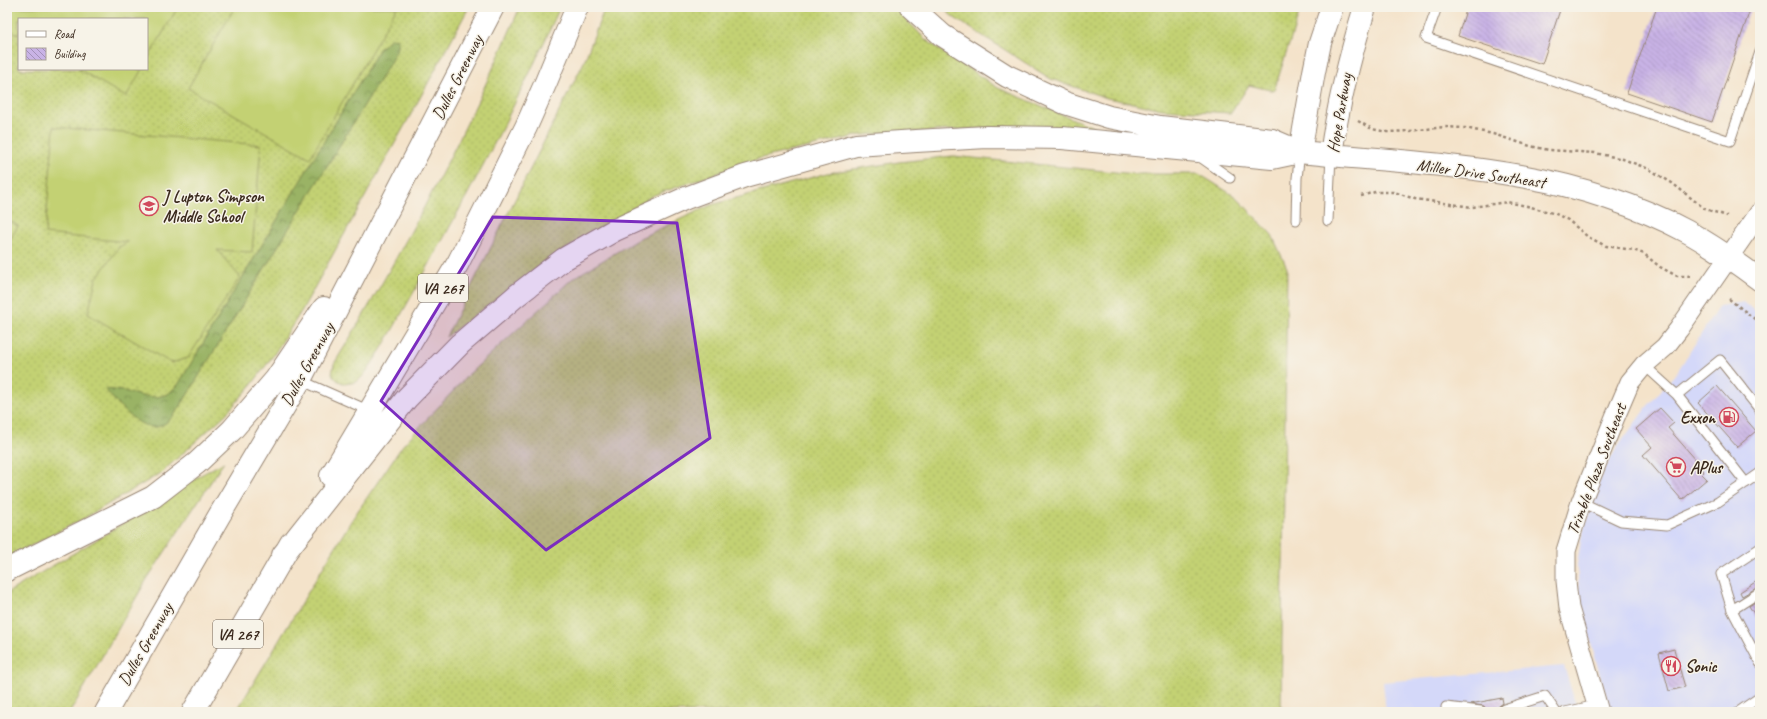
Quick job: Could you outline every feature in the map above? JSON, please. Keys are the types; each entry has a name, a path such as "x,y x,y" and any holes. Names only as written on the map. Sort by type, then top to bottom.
{"main road":[{"name":"Dulles Greenway","path":"106,712 219,516 300,380 492,7"},
{"name":"VA 267","path":"194,712 284,555 462,256 526,127 577,7"},
{"path":"911,7 942,35 1007,76 1065,104 1109,117 1160,127 1272,140 1300,152"},
{"name":"Hope Parkway","path":"1300,152 1320,43 1332,7"},
{"name":"Hope Parkway","path":"1331,155 1337,115 1348,64 1365,7"},
{"path":"284,555 407,398 460,344 516,296 564,259 615,230 686,198 745,176 856,145 987,137 1062,138 1272,158 1300,152"},
{"name":"Miller Drive Southeast","path":"1300,152 1480,169 1553,183 1589,192 1655,217 1686,231 1729,258 1760,280"},
{"path":"7,570 153,496 197,463 232,430 276,379 381,224"}],"street":[{"name":"Trimble Plaza Southeast","path":"1598,709 1569,608 1566,581 1566,551 1581,502 1630,382 1644,365 1665,347 1679,329 1708,285 1729,258 1760,212"}],"lane":[{"path":"1437,7 1426,38 1730,141 1760,52"},
{"path":"1180,149 1200,157 1230,178"},
{"name":"Hope Parkway","path":"1296,220 1297,178 1300,152"},
{"name":"Hope Parkway","path":"1328,221 1331,155"},
{"path":"1677,395 1720,360 1760,410"},
{"path":"1644,365 1677,395 1746,482"},
{"path":"300,380 370,411"},
{"path":"1581,502 1621,521 1667,525 1718,502 1760,473"},
{"path":"1760,548 1721,574 1732,610 1756,644 1760,663"},
{"path":"1732,610 1760,592"},
{"path":"1504,709 1545,696 1556,712"},
{"path":"1738,712 1760,697"},
{"path":"1447,712 1446,707 1481,711"},
{"path":"1565,712 1598,709"}],"path":[{"path":"1358,121 1372,129 1387,132 1444,127 1464,128 1493,134 1536,148 1595,153 1623,159 1649,169 1672,183 1705,209 1727,216"},
{"path":"1361,196 1375,192 1394,192 1415,199 1472,207 1507,202 1527,206 1556,214 1568,220 1588,237 1606,246 1633,250 1644,254 1660,268 1677,276 1692,275"},
{"path":"1729,299 1760,323"}],"highlighted area":[{"path":"493,217 677,223 710,438 546,550 381,401"}],"shaded area":[{"path":"1744,302 1760,316 1760,712 1610,712 1580,602 1577,565 1582,533 1602,474 1616,449 1646,408 1677,372 1719,306"},
{"path":"1564,666 1578,712 1386,712 1383,682"}],"green space":[{"name":"J Lupton Simpson Middle School","path":"7,7 469,7 302,310 273,356 250,387 225,415 161,473 83,519 7,558"},
{"path":"10,7 178,7 148,58 148,18 18,18 18,34 7,28 7,12"},
{"path":"235,7 397,7 310,158 188,88"},
{"path":"520,7 560,7 505,124 444,238 387,339 374,361 362,377 353,383 343,383 337,380 332,374 334,364 360,321 434,189 479,99"},
{"path":"605,7 894,7 926,40 998,88 1095,128 1005,127 861,135 761,158 654,195 542,264 446,337 584,62"},
{"path":"942,7 1301,7 1274,91 1249,85 1231,113 1162,109 1107,98 1051,79 953,17"},
{"path":"392,38 398,39 398,47 388,66 180,407 165,423 155,427 147,426 130,416 105,389 124,391 141,396 158,397 168,394 178,385 380,48"},
{"path":"80,70 141,70 126,97"},
{"path":"54,127 261,145 252,252 217,250 240,277 188,358 171,363 88,314 96,279 119,247 128,242 45,234"},
{"path":"953,156 1135,174 1199,174 1236,197 1272,235 1287,268 1281,712 236,712 351,521 403,445 468,375 572,279 640,238 711,205 828,173 899,162"},
{"path":"7,220 18,226 7,245"},
{"path":"224,462 147,579 70,712 7,712 7,593"}],"building":[{"path":"1467,7 1561,7 1542,64 1458,36"},
{"path":"1657,7 1751,7 1712,122 1627,93"},
{"path":"1717,386 1756,431 1737,447 1698,403"},
{"name":"APlus","path":"1660,408 1674,423 1668,428 1697,461 1695,462 1704,472 1702,474 1707,479 1682,500 1643,455 1652,447 1636,429"},
{"path":"1760,579 1760,586 1742,596 1740,592"},
{"path":"1760,599 1760,623 1749,606"},
{"name":"Sonic","path":"1674,649 1685,687 1669,691 1659,653"},
{"path":"1502,698 1503,703 1498,707 1499,712 1487,712 1484,706 1470,704"}],"place":[{"name":"J Lupton Simpson Middle School","path":"149,206"},
{"name":"Exxon","path":"1729,417"},
{"name":"APlus","path":"1676,467"},
{"name":"Sonic","path":"1671,666"}]}
